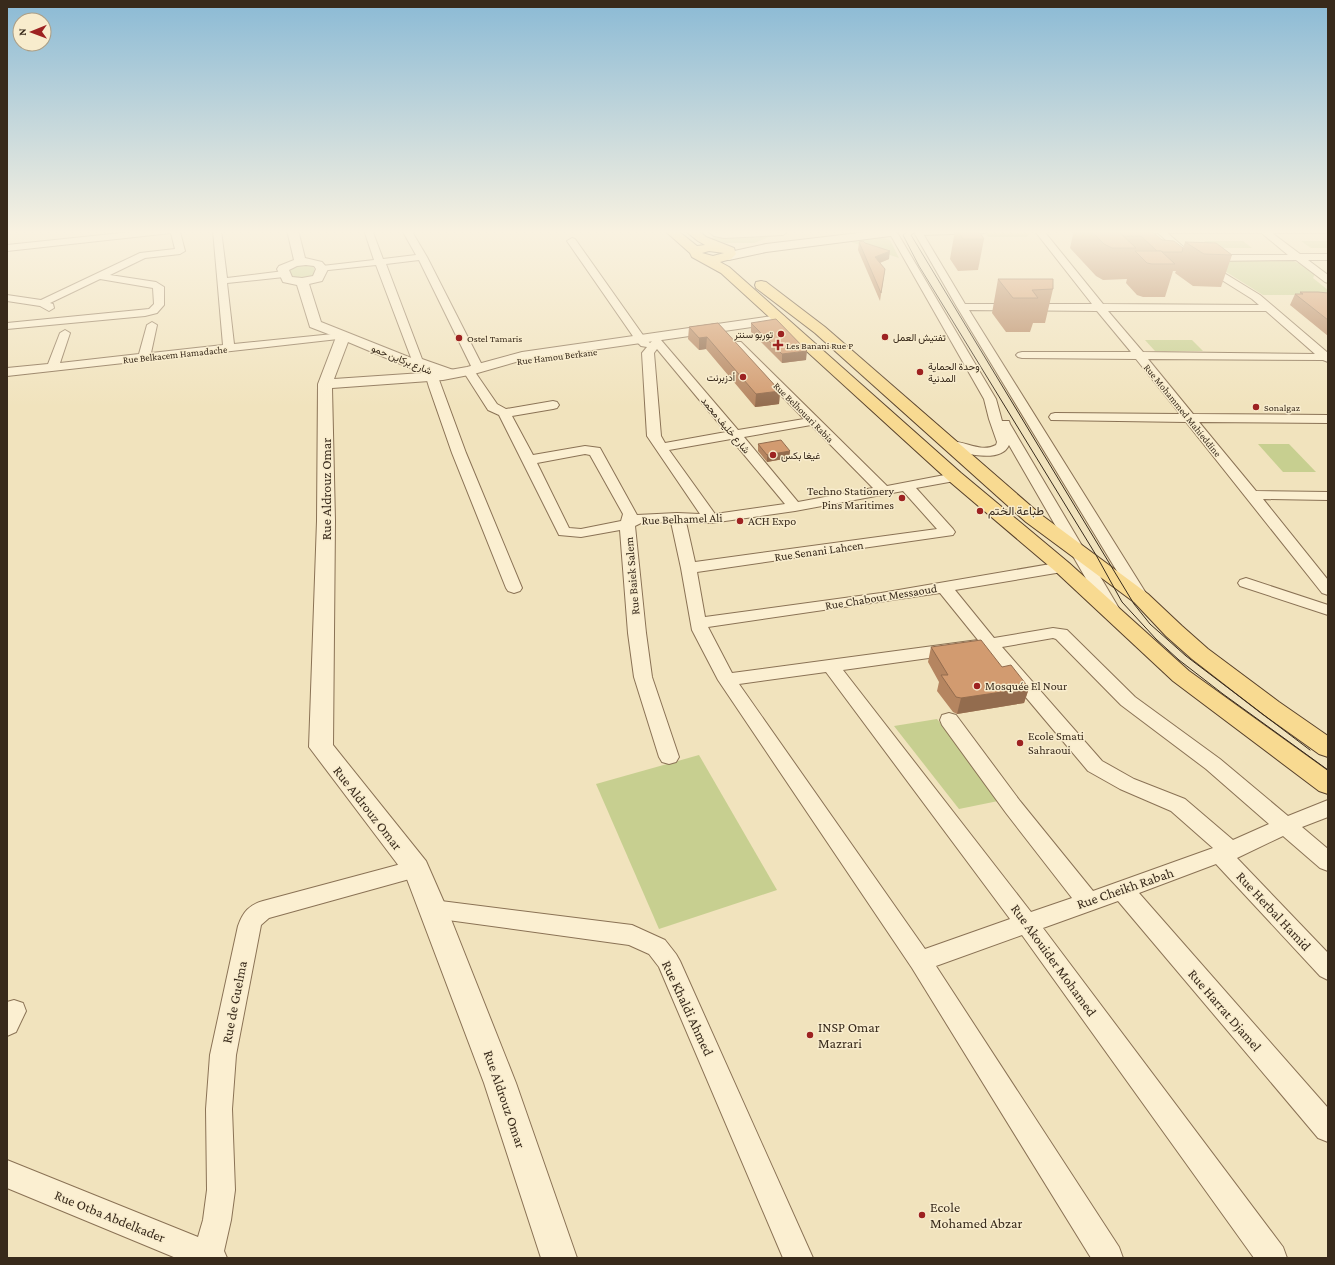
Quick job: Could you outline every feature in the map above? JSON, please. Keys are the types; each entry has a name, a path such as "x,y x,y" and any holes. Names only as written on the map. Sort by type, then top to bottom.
{"main road":[{"path":"754,289 782,321 955,477 1114,613 1145,644 1181,676 1328,784"},
{"path":"768,289 820,330 1033,518 1077,549 1140,598 1200,654 1271,708 1328,748"},
{"path":"925,450 950,446"}],"street":[{"path":"42,303 72,289"},
{"path":"12,325 145,313 153,311 159,305 159,289"},
{"path":"224,289 229,348"},
{"path":"304,289 315,324 331,337"},
{"path":"389,289 418,364"},
{"path":"431,289 455,373 440,403 514,588"},
{"name":"شارع خليف محمد","path":"609,289 650,342 734,434 795,507"},
{"path":"924,289 990,399 1114,613"},
{"path":"952,289 960,304 1140,598"},
{"name":"Rue Mohammed Mahieddine","path":"1086,289 1328,590"},
{"path":"1243,289 1266,305 1327,358"},
{"path":"7,298 42,303 50,308 12,325"},
{"path":"960,304 1266,305"},
{"name":"Rue Hamou Berkane","path":"455,373 507,361 526,361 782,321"},
{"name":"Rue Hamou Berkane","path":"650,342 725,332 782,321"},
{"name":"شارع بركاين حمو","path":"315,324 331,337 418,364 455,373"},
{"path":"144,357 152,326"},
{"name":"Rue Belhouari Rabia","path":"725,332 812,421 884,491"},
{"path":"53,367 66,334"},
{"name":"Rue Belkacem Hamadache","path":"7,372 331,337"},
{"name":"Rue Aldrouz Omar","path":"331,337 325,384 326,521 321,747 416,870 434,909 500,1083 559,1258"},
{"path":"650,342 648,353 654,436 711,519"},
{"path":"1022,355 1327,358"},
{"path":"325,384 455,373"},
{"name":"Rue Baiek Salem","path":"455,373 492,407 504,413 564,532 581,533 627,524 637,633 643,677 669,757"},
{"path":"950,446 984,451 996,451 1002,447 1004,442 995,419 990,399"},
{"path":"504,413 552,404"},
{"path":"1055,417 1328,419"},
{"path":"661,448 812,421"},
{"name":"Rue Belhamel Ali","path":"529,460 585,450 594,452 630,514 627,524"},
{"name":"Rue Belhamel Ali","path":"627,524 639,519 677,517 711,519 795,507 955,477"},
{"name":"Rue Senani Lahcen","path":"689,568 948,532 907,487"},
{"path":"1252,495 1328,496"},
{"path":"677,517 689,568 700,630 727,680 920,961 1108,1258"},
{"name":"Rue Chabout Messaoud","path":"698,623 771,614 1062,567"},
{"path":"1246,583 1328,610"},
{"name":"Rue Herbal Hamid","path":"944,587 990,644 1095,766 1127,784 1178,805 1226,853 1328,969"},
{"path":"727,680 990,644 1053,633 1061,634 1128,700 1213,764 1328,862"},
{"name":"Rue Akouider Mohamed","path":"831,666 1026,922 1272,1258"},
{"path":"949,720 1013,808 1088,902"},
{"name":"Rue Cheikh Rabah","path":"920,961 1026,922 1123,891 1226,853 1286,825 1328,808"},
{"name":"Rue de Guelma","path":"209,1257 217,1220 221,1190 219,1109 223,1055 249,926 252,919 256,914 263,910 416,870"},
{"name":"Rue Harrat Djamel","path":"1123,891 1328,1128"},
{"name":"Rue Khaldi Ahmed","path":"434,909 632,935 657,947 668,961 798,1258"},
{"name":"Rue Otba Abdelkader","path":"7,1174 209,1257"}],"green space":[{"path":"1253,289 1328,290 1328,295 1263,295"},
{"path":"1145,340 1192,340 1203,351 1155,351"},
{"path":"1258,444 1289,444 1316,472 1283,472"},
{"path":"937,719 1003,800 959,809 894,726"},
{"path":"699,755 777,890 659,929 596,784"}],"building":[{"path":"1006,289 1052,289 1032,290 1038,298 1013,298"},
{"path":"1300,292 1328,293 1328,320 1295,294 1303,294"},
{"path":"776,319 807,351 782,354 751,323"},
{"path":"718,323 780,391 756,394 707,337 699,338 689,327"},
{"path":"781,440 790,451 767,455 758,444"},
{"path":"981,640 1002,667 1011,665 1029,688 961,698 956,697 941,675 948,675 931,647"}],"tram line":[{"path":"933,289 1096,555 1122,602 1156,639 1179,660 1223,694 1328,770"},
{"path":"944,289 1134,604 1150,624 1186,656 1310,750"}],"place":[{"name":"توربو سنتر","path":"781,334"},
{"name":"تفتيش العمل","path":"885,337"},
{"name":"Ostel Tamaris","path":"459,338"},
{"name":"Les Banani Rue P","path":"778,345"},
{"name":"وحدة الحماية المدنية","path":"920,372"},
{"name":"أدزبرنت","path":"743,377"},
{"name":"Sonalgaz","path":"1256,407"},
{"name":"غيغا بكس","path":"773,455"},
{"name":"Techno Stationery Pins Maritimes","path":"902,498"},
{"name":"طباعة الختم","path":"980,511"},
{"name":"ACH Expo","path":"740,521"},
{"name":"Mosquée El Nour","path":"977,686"},
{"name":"Ecole Smati Sahraoui","path":"1020,743"},
{"name":"INSP Omar Mazrari","path":"810,1035"},
{"name":"Ecole Mohamed Abzar","path":"922,1215"}]}
